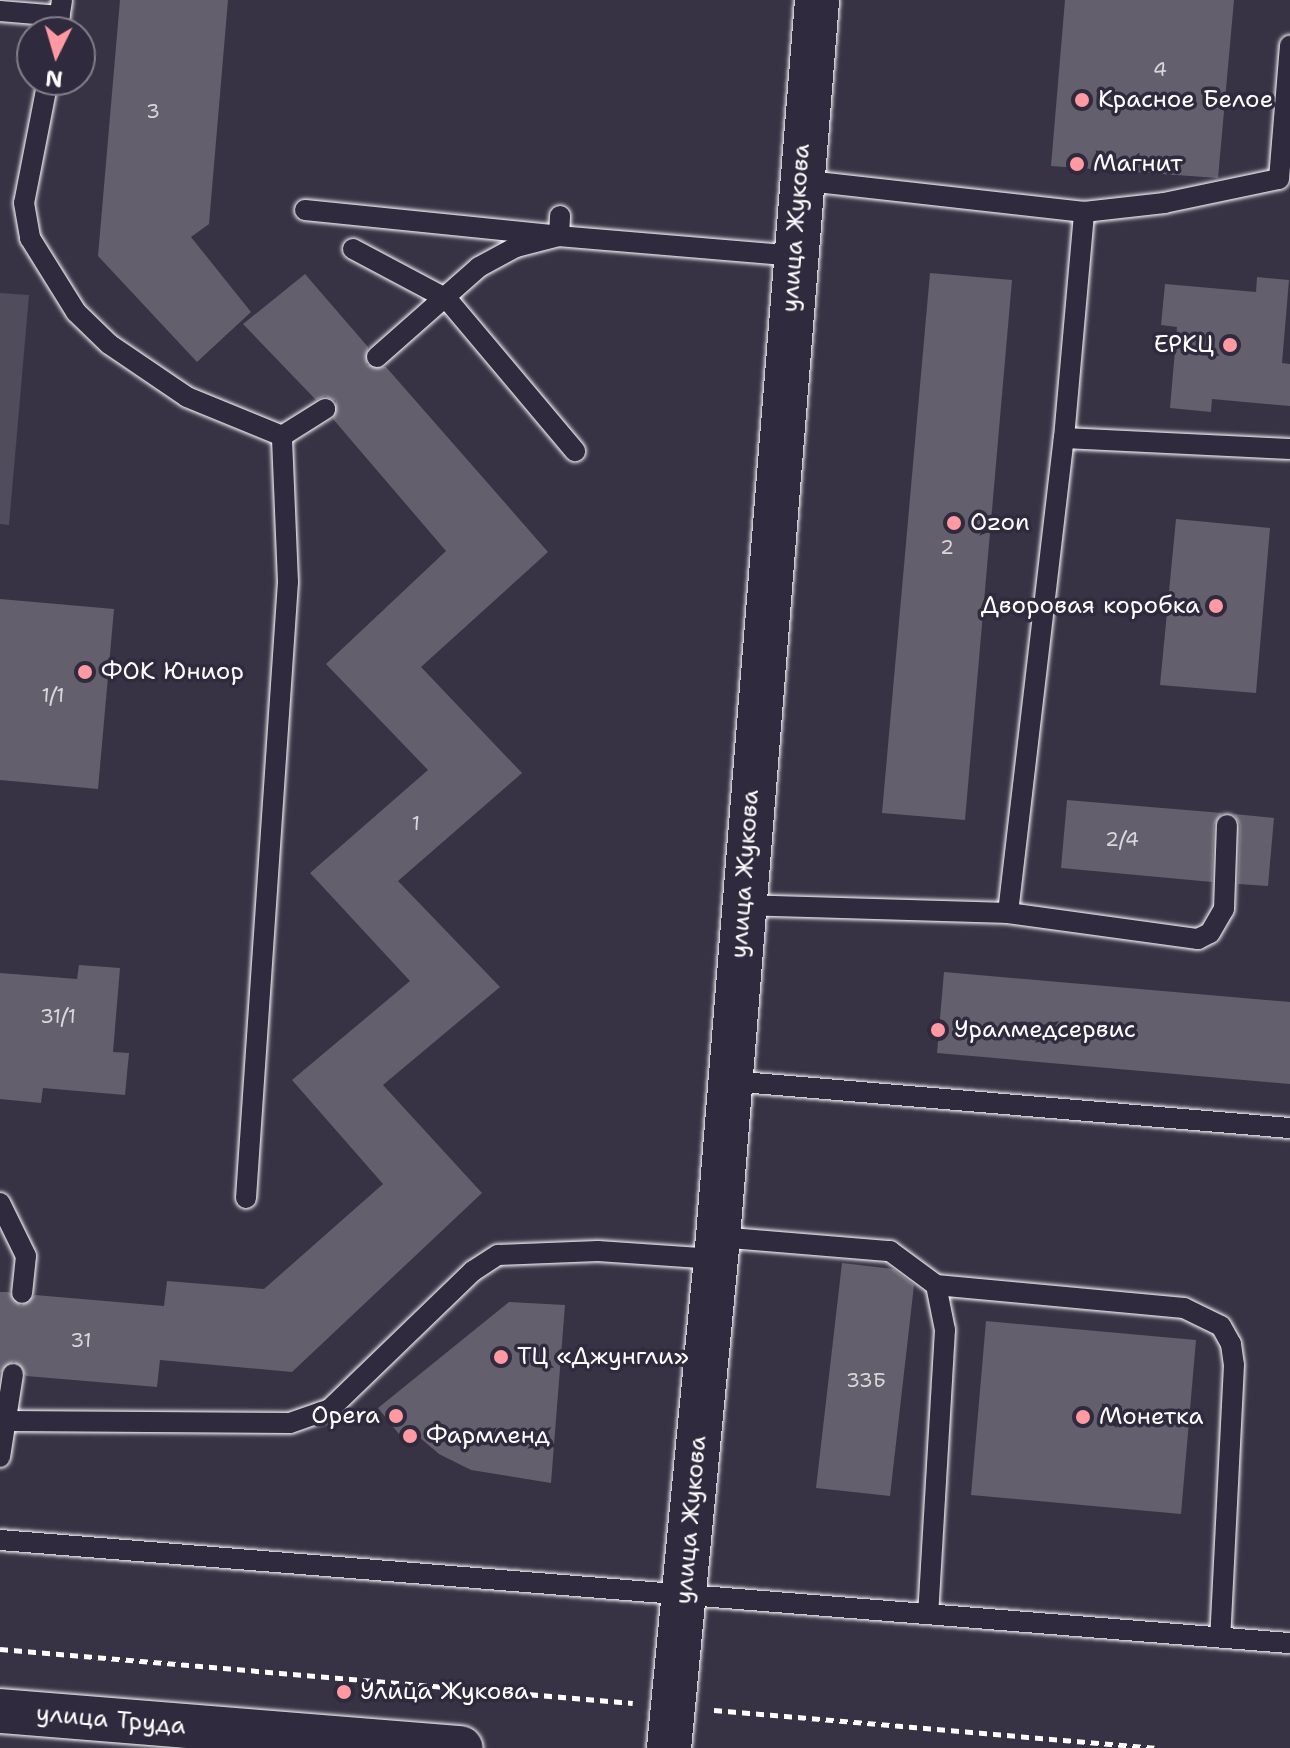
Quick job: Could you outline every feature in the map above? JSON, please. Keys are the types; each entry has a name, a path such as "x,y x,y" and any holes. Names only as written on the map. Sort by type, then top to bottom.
{"street":[{"name":"улица Жукова","path":"671,1727 716,1248 799,180 817,0"},
{"name":"улица Труда","path":"0,1711 461,1748"}],"lane":[{"path":"0,11 60,16"},
{"path":"799,180 1084,212 1164,203 1279,179 1290,45"},
{"path":"45,96 24,203 30,238 50,274 109,344 187,397 282,436"},
{"path":"305,210 560,226 795,256"},
{"path":"1008,913 1064,438 1084,212"},
{"path":"377,357 447,299 479,267 560,226"},
{"path":"353,249 447,299 575,451"},
{"path":"282,436 325,409"},
{"path":"246,1198 288,582 282,436"},
{"path":"1064,438 1290,449"},
{"path":"742,905 1008,913 1198,939 1210,933 1224,909 1227,825"},
{"path":"730,1081 1290,1128"},
{"path":"0,1203 26,1256 22,1293"},
{"path":"8,1421 290,1423 330,1409 473,1271 498,1255 716,1248 890,1251 936,1285 1184,1308 1221,1326 1231,1344 1234,1365 1220,1637"},
{"path":"928,1613 945,1330 936,1285"},
{"path":"0,1457 13,1374"},
{"path":"0,1540 684,1591 1290,1643"}],"path":[{"path":"0,1649 671,1727 1154,1748"}],"shaded area":[{"path":"0,293 29,295 9,525 0,524"}],"building":[{"path":"120,0 228,0 209,224 191,237 251,312 197,362 98,256"},
{"path":"1065,0 1234,0 1218,178 1051,166"},
{"path":"930,273 1012,280 965,820 882,813"},
{"path":"305,274 368,347 367,365 386,367 548,552 421,667 522,773 398,881 500,987 383,1085 482,1193 292,1372 160,1360 157,1387 26,1376 14,1361 0,1373 0,1292 9,1292 21,1306 35,1295 164,1306 167,1281 264,1289 383,1184 292,1080 410,981 310,873 428,770 326,664 446,551 333,419 336,401 325,396 316,400 243,324"},
{"name":"ЕРКЦ","path":"1257,277 1289,280 1282,363 1290,364 1290,406 1212,399 1211,412 1170,408 1177,327 1161,325 1165,284 1256,292"},
{"name":"Дворовая коробка","path":"1176,519 1270,528 1256,693 1160,685"},
{"path":"0,599 114,609 98,789 0,780"},
{"path":"1067,800 1222,813 1214,825 1212,882 1061,868"},
{"path":"1234,814 1274,818 1268,886 1238,884 1240,825"},
{"path":"79,965 120,968 113,1052 129,1053 125,1095 43,1088 41,1103 0,1099 0,973 77,979"},
{"path":"944,972 1290,1002 1290,1084 937,1053"},
{"path":"842,1263 893,1269 914,1285 890,1496 816,1488"},
{"name":"ТЦ «Джунгли»","path":"509,1302 565,1305 551,1483 471,1470 439,1454 412,1431 403,1439 378,1408"},
{"name":"Монетка","path":"986,1321 1196,1340 1181,1514 971,1495"}],"place":[{"name":"Красное Белое","path":"1082,100"},
{"name":"Магнит","path":"1077,164"},
{"name":"ЕРКЦ","path":"1230,345"},
{"name":"Ozon","path":"954,523"},
{"name":"Дворовая коробка","path":"1216,606"},
{"name":"ФОК Юниор","path":"85,672"},
{"name":"Уралмедсервис","path":"938,1030"},
{"name":"ТЦ «Джунгли»","path":"501,1357"},
{"name":"Opera","path":"396,1416"},
{"name":"Монетка","path":"1083,1417"},
{"name":"Фармленд","path":"410,1436"},
{"name":"Улица Жукова","path":"344,1692"}]}
